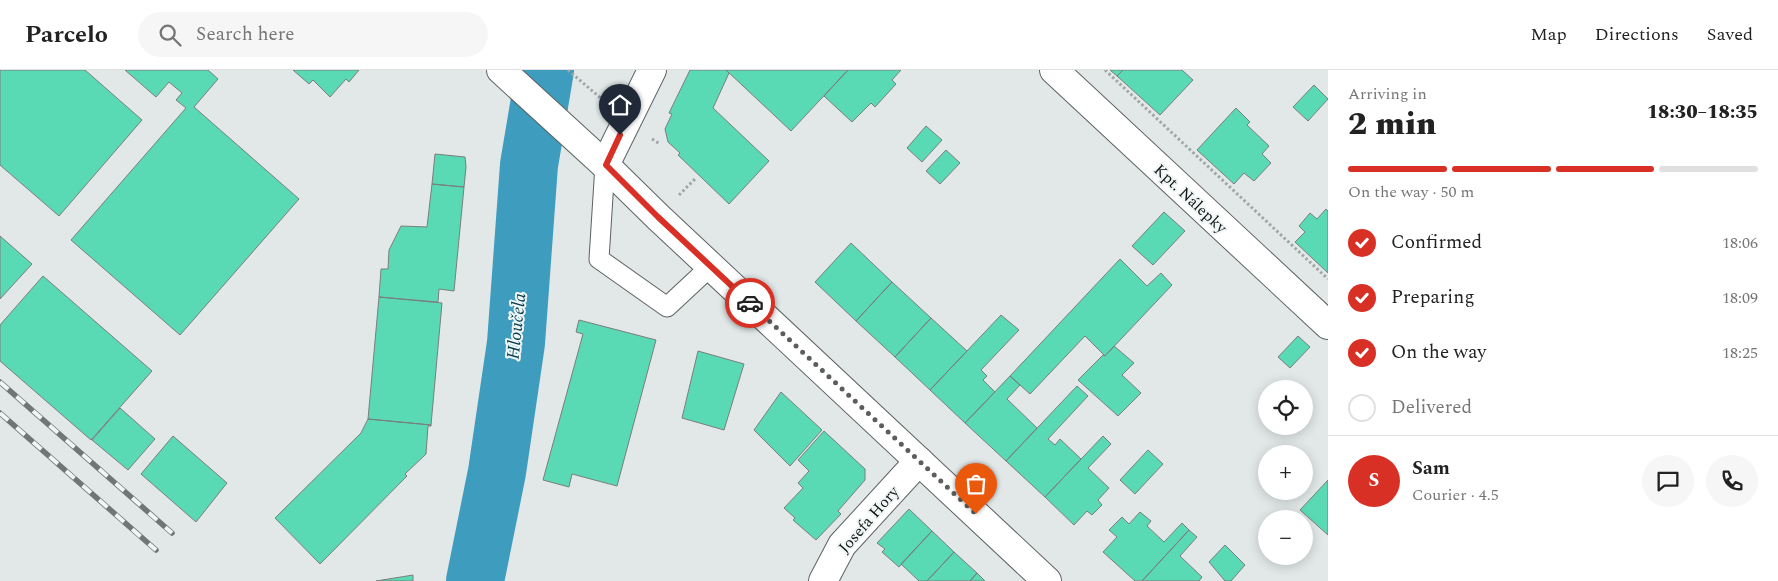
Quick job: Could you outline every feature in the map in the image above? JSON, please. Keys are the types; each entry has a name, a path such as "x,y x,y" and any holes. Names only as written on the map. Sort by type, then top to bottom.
{"street":[{"path":"501,70 606,165 711,266 1048,581"},
{"path":"606,165 652,70"},
{"name":"Kpt. Nálepky","path":"1054,70 1328,326"},
{"name":"Josefa Hory","path":"823,581 842,545 919,461"}],"lane":[{"path":"606,165 599,259 668,307 711,266"}],"path":[{"path":"568,70 591,92"},
{"path":"1105,70 1328,279"}],"building":[{"path":"0,70 85,70 142,120 59,216 0,165"},
{"path":"125,70 208,70 218,79 194,107 299,199 180,335 71,240 186,108 176,100 182,93 169,82 156,97"},
{"path":"293,70 359,70 349,82 346,79 330,97 313,80 309,84"},
{"path":"690,70 726,70 729,73 713,108 769,161 729,204 678,155 680,153 668,142 665,129 672,114 669,113"},
{"path":"726,70 848,70 791,131"},
{"path":"848,70 901,70 892,80 896,84 875,107 871,103 852,122 824,96"},
{"path":"1110,70 1123,70 1117,76"},
{"path":"1123,70 1182,70 1193,80 1160,115 1117,76"},
{"path":"1314,85 1328,99 1308,121 1293,107"},
{"path":"1236,108 1250,122 1247,125 1269,146 1262,154 1271,163 1254,181 1244,173 1234,184 1197,150"},
{"path":"926,126 942,140 922,162 907,148"},
{"path":"946,150 960,163 940,184 926,171"},
{"path":"435,154 465,157 464,187 432,184"},
{"path":"432,184 464,187 454,291 439,289 438,302 379,297 381,269 388,269 389,250 401,226 427,227"},
{"path":"1326,209 1328,211 1328,273 1295,242 1305,232 1299,226 1310,213 1317,219"},
{"path":"1164,212 1185,231 1153,265 1132,246"},
{"path":"0,236 32,264 0,299"},
{"path":"851,243 892,282 856,321 815,282"},
{"path":"1120,259 1147,286 1161,273 1172,285 1105,356 1085,336 1030,394 1010,376"},
{"path":"43,276 152,371 91,440 0,361 0,325"},
{"path":"892,282 931,318 895,357 856,321"},
{"path":"379,297 442,303 431,425 368,419"},
{"path":"1001,315 1019,330 981,370 987,376 983,380 995,392 965,423 930,390"},
{"path":"931,318 967,351 930,390 895,357"},
{"path":"579,320 656,340 617,486 572,474 569,487 543,480 583,334 576,332"},
{"path":"1298,336 1310,347 1290,368 1278,357"},
{"path":"1114,346 1134,363 1122,375 1141,393 1118,416 1078,380"},
{"path":"698,351 744,364 724,430 682,418"},
{"path":"1010,376 1020,385 1007,399 1037,428 1006,461 965,423"},
{"path":"1077,386 1088,396 1048,439 1055,445 1060,439 1081,459 1045,497 1006,461"},
{"path":"781,392 822,430 790,466 754,430"},
{"path":"120,408 155,439 128,470 92,440"},
{"path":"368,419 431,425 428,426 426,454 405,474 407,476 320,564 275,518 361,433"},
{"path":"824,431 865,469 865,480 838,511 841,514 816,540 793,520 795,518 784,508 803,488 798,483 809,471 798,460"},
{"path":"173,436 227,483 196,522 141,474"},
{"path":"1103,436 1111,444 1088,468 1109,488 1098,500 1102,505 1092,515 1087,511 1074,525 1045,497"},
{"path":"1148,450 1163,464 1135,494 1120,480"},
{"path":"1328,480 1328,535 1313,522 1313,510 1300,510 1309,500 1313,500 1313,496"},
{"path":"909,509 932,531 899,567 882,552 885,549 877,543"},
{"path":"1140,512 1151,521 1147,526 1164,542 1182,523 1189,530 1142,581 1135,581 1103,552 1117,537 1109,530 1122,517 1129,524"},
{"path":"1189,530 1197,537 1180,556 1202,577 1199,581 1142,581"},
{"path":"932,531 954,552 927,581 919,581 901,564"},
{"path":"1225,545 1245,565 1231,581 1225,581 1209,562"},
{"path":"954,552 977,573 970,581 927,581"},
{"path":"977,573 985,581 970,581"},
{"path":"413,575 413,581 376,581"}],"waterway":[{"name":"Hloučela","path":"475,581 497,472 516,343 529,165 545,70"}],"railway":[{"path":"0,382 172,533"},
{"path":"0,413 156,550"}],"way so far":[{"path":"750,303 976,514"}],"route":[{"path":"620,135 606,165 658,217 750,303"}]}
